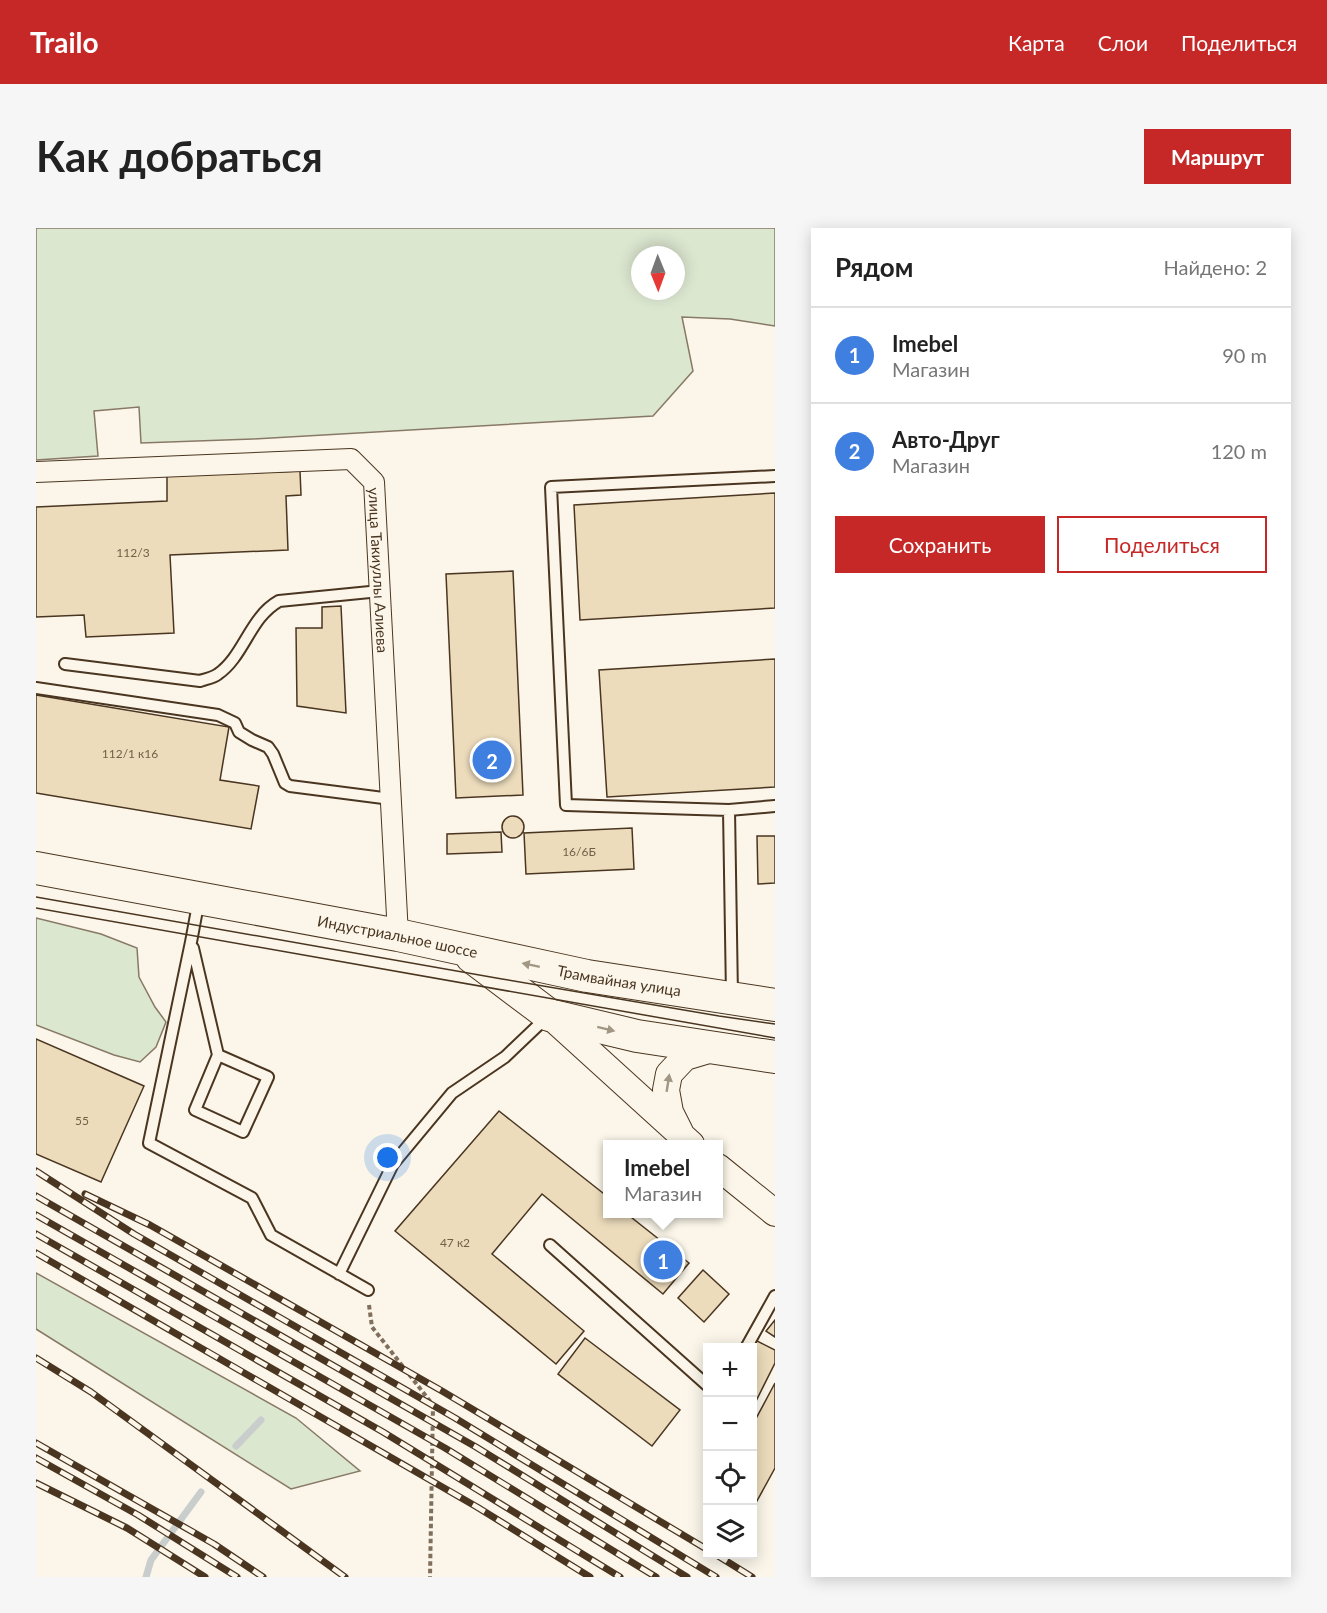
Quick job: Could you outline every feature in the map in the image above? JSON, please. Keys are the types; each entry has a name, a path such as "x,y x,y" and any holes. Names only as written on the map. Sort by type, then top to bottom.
{"main road":[{"name":"Индустриальное шоссе","path":"36,868 398,935 464,951 549,1015"},
{"name":"Трамвайная улица","path":"464,951 587,976 775,1005"},
{"path":"549,1015 637,1036 775,1057"}],"street":[{"name":"улица Такиуллы Алиева","path":"36,472 351,459 374,482 398,935"},
{"name":"Индустриальное шоссе","path":"549,1015 686,1140"},
{"path":"686,1140 670,1112 666,1090 669,1074 685,1057 715,1048"},
{"path":"723,1171 775,1213"}],"lane":[{"path":"775,476 551,487 566,805 729,810 775,806"},
{"path":"65,664 200,681 218,675 238,651 268,607 279,601 380,591"},
{"path":"36,688 218,714 235,723 239,732 268,747 285,783 290,786 391,799"},
{"path":"729,810 732,999"},
{"path":"199,897 149,1143 252,1198 271,1235 368,1290"},
{"path":"191,942 218,1055 195,1110 243,1132 268,1077 218,1055"},
{"path":"339,1274 393,1164 452,1093 505,1057 549,1015"},
{"path":"550,1245 703,1382"},
{"path":"748,1343 775,1296"}],"path":[{"path":"368,1290 372,1327 433,1405 430,1577"}],"green space":[{"path":"36,228 775,228 775,326 730,319 682,317 693,371 653,416 253,439 141,443 139,407 94,411 98,456 36,460"},
{"path":"36,918 101,934 137,948 139,977 166,1022 156,1047 140,1062 114,1055 36,1025"},
{"path":"36,1273 296,1418 360,1471 291,1489 36,1329"}],"building":[{"path":"300,471 301,495 286,496 288,550 170,555 174,633 86,637 84,615 36,617 36,507 167,501 167,476"},
{"path":"775,493 775,608 580,620 574,505"},
{"path":"513,571 523,795 456,798 446,574"},
{"path":"341,606 346,713 297,706 296,628 322,628 322,607"},
{"path":"775,659 775,787 607,797 599,670"},
{"path":"36,695 229,727 220,780 259,786 251,829 36,793"},
{"path":"513,816 521,819 524,827 521,835 513,838 505,835 502,827 505,819"},
{"path":"632,828 634,869 526,874 524,833"},
{"path":"501,832 502,852 447,854 447,834"},
{"path":"757,836 775,836 775,883 758,884"},
{"path":"36,1039 144,1086 101,1182 36,1154"},
{"path":"499,1111 603,1193 603,1218 632,1218 689,1263 663,1294 542,1194 492,1254 584,1331 556,1364 395,1231"},
{"path":"703,1270 729,1294 704,1322 678,1298"},
{"path":"775,1320 775,1337 766,1331"},
{"path":"585,1338 680,1410 652,1446 558,1374"},
{"path":"755,1340 775,1350 775,1363 757,1399 757,1343 754,1343"},
{"path":"775,1383 775,1468 757,1501 757,1451 757,1417"}],"waterway":[{"path":"236,1446 261,1420"},
{"path":"146,1577 151,1560 201,1492"}],"tram line":[{"path":"36,897 502,979 775,1024"},
{"path":"36,908 775,1038"}],"railway":[{"path":"36,1171 134,1234 455,1418 716,1577"},
{"path":"85,1194 150,1225 442,1391 703,1547"},
{"path":"36,1196 476,1447 687,1577"},
{"path":"36,1215 445,1448 656,1577"},
{"path":"36,1234 383,1432 620,1577"},
{"path":"36,1253 477,1507 590,1577"},
{"path":"36,1358 91,1392 345,1577"},
{"path":"36,1443 214,1544 263,1577"},
{"path":"36,1458 138,1515 237,1577"},
{"path":"36,1483 127,1528 205,1577"},
{"path":"723,1559 752,1577"}],"place":[{"name":"Авто-Друг","path":"492,760"},
{"name":"Imebel","path":"663,1260"}]}
